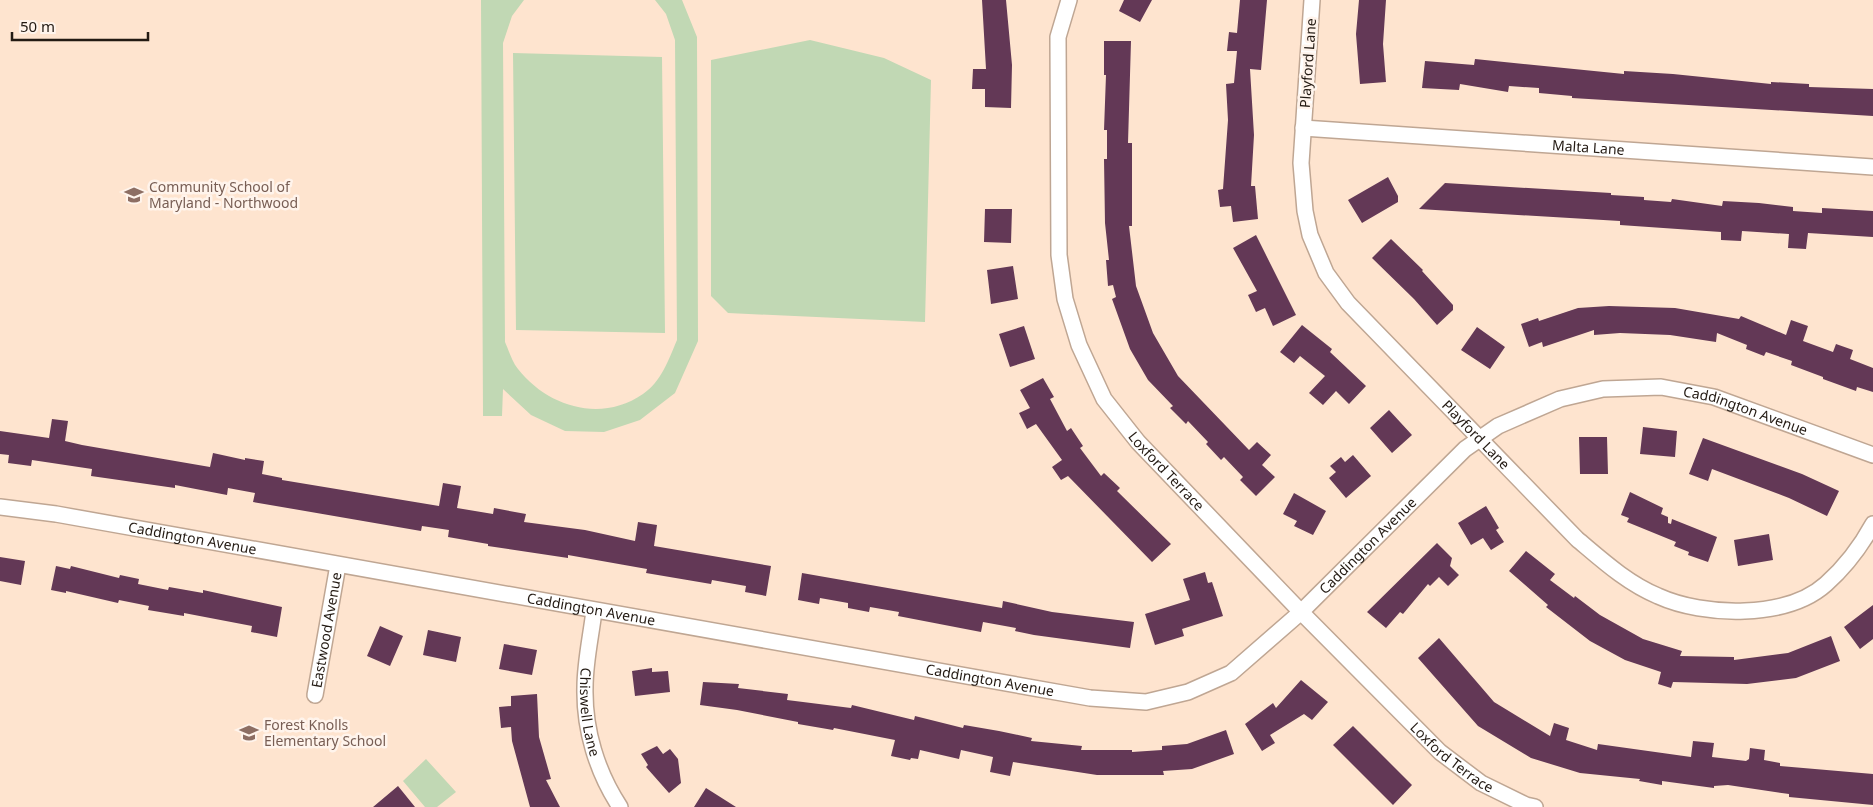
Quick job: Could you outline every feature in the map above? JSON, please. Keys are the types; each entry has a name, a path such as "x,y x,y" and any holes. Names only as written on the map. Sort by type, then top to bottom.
{"street":[{"name":"Loxford Terrace","path":"1069,0 1058,37 1059,255 1065,299 1079,345 1104,399 1138,442 1301,612 1440,752 1481,783 1529,806"},
{"name":"Playford Lane","path":"1312,0 1301,163 1305,211 1310,235 1326,273 1348,303 1577,538 1616,572 1658,596 1699,608 1738,613 1790,604 1825,585 1860,548 1873,524"},
{"name":"Malta Lane","path":"1304,128 1873,167"},
{"name":"Caddington Avenue","path":"0,507 56,514 1090,698 1146,702 1188,692 1231,673 1301,612 1464,450 1498,426 1560,399 1603,389 1661,388 1714,397 1873,455"},
{"name":"Eastwood Avenue","path":"315,695 338,565"},
{"name":"Chiswell Lane","path":"594,611 584,688 591,746 606,786 620,807"}],"green space":[{"path":"481,0 524,0 512,16 503,43 505,342 512,360 530,382 544,393 576,407 610,408 627,403 643,394 660,377 677,340 675,40 666,14 655,0 682,0 697,37 698,341 675,393 640,420 604,432 565,431 531,415 503,389 502,416 483,416"},
{"path":"810,40 884,58 931,80 925,322 728,313 711,296 711,60"},
{"path":"513,53 662,57 665,333 516,330"},
{"path":"426,759 456,792 437,807 425,807 403,781"}],"building":[{"path":"982,0 1006,0 1012,65 1011,108 985,107 985,89 972,89 973,69 986,69"},
{"path":"1124,0 1152,0 1140,22 1119,11"},
{"path":"1240,0 1267,0 1261,70 1250,69 1254,135 1251,186 1255,186 1258,219 1233,222 1231,206 1220,207 1218,190 1223,189 1228,120 1226,84 1234,83 1237,51 1227,51 1229,32 1237,33"},
{"path":"1359,0 1386,0 1383,44 1386,82 1360,84 1356,34"},
{"path":"1104,41 1131,41 1128,143 1132,143 1132,226 1129,226 1136,286 1153,333 1178,376 1249,450 1257,442 1271,455 1262,465 1275,477 1256,496 1240,480 1243,477 1224,457 1221,460 1206,444 1208,442 1188,421 1186,424 1170,408 1173,406 1148,380 1130,349 1112,299 1116,297 1113,285 1108,286 1106,260 1109,260 1105,223 1104,159 1107,159 1107,130 1104,130 1106,75 1104,75"},
{"path":"1475,59 1624,74 1624,71 1771,84 1771,82 1809,84 1809,87 1873,89 1873,116 1572,98 1572,96 1539,93 1539,88 1509,86 1508,92 1460,84 1459,90 1422,88 1425,61 1474,65"},
{"path":"1388,177 1398,196 1398,202 1362,223 1348,200"},
{"path":"1445,183 1611,193 1611,195 1644,197 1644,200 1671,202 1672,199 1722,206 1723,201 1759,203 1793,207 1793,211 1822,213 1822,208 1873,211 1873,237 1808,233 1806,249 1788,248 1789,234 1742,231 1741,241 1721,240 1721,232 1620,225 1620,221 1419,209"},
{"path":"985,209 1012,209 1011,243 984,242"},
{"path":"1256,235 1296,315 1273,326 1265,308 1256,312 1248,295 1257,291 1233,248"},
{"path":"1391,239 1423,270 1453,305 1453,310 1437,325 1414,299 1372,258"},
{"path":"1013,266 1018,299 991,304 987,270"},
{"path":"1609,306 1675,308 1739,319 1741,316 1786,335 1791,320 1808,326 1803,341 1833,352 1836,344 1853,350 1850,359 1873,368 1873,392 1857,387 1856,391 1823,379 1823,377 1791,365 1792,361 1766,352 1764,356 1746,349 1747,345 1717,333 1716,342 1670,335 1620,333 1594,335 1594,330 1543,347 1542,342 1529,347 1521,324 1538,318 1539,321 1578,308"},
{"path":"1302,325 1332,349 1330,352 1366,386 1349,404 1336,391 1323,405 1309,393 1325,376 1300,356 1294,363 1280,352"},
{"path":"1024,326 1035,359 1010,367 999,334"},
{"path":"1477,327 1505,347 1490,369 1461,350"},
{"path":"1043,378 1054,397 1050,399 1067,431 1071,428 1083,446 1080,448 1101,476 1104,473 1120,488 1117,491 1171,544 1152,562 1068,476 1061,480 1052,467 1062,460 1036,424 1027,429 1019,413 1030,408 1020,390"},
{"path":"1389,410 1412,435 1392,453 1370,428"},
{"path":"52,419 68,421 65,441 82,445 210,467 213,453 245,460 245,458 264,461 262,474 282,478 282,480 439,506 443,483 461,486 457,508 493,514 494,508 526,514 524,522 585,530 635,541 638,522 657,525 654,546 771,566 766,596 745,592 746,586 712,580 711,584 646,573 647,569 568,555 568,558 488,546 488,544 448,537 449,530 422,526 421,531 253,502 255,493 228,488 227,495 175,485 175,488 91,476 92,469 32,460 31,466 8,463 9,455 0,454 0,431 49,438"},
{"path":"1643,427 1677,431 1675,457 1640,454"},
{"path":"1579,437 1607,437 1608,474 1580,474"},
{"path":"1703,438 1802,474 1839,491 1827,516 1789,498 1712,469 1708,481 1689,474"},
{"path":"1353,455 1371,476 1346,498 1329,478 1336,472 1330,466 1341,457 1345,462"},
{"path":"1630,492 1663,508 1661,514 1668,517 1668,523 1671,524 1672,519 1717,537 1708,562 1688,555 1689,552 1674,546 1676,542 1627,522 1629,518 1621,515"},
{"path":"1294,493 1326,511 1313,535 1294,526 1297,521 1283,514"},
{"path":"1486,506 1499,528 1496,530 1504,542 1491,550 1483,538 1471,545 1458,523"},
{"path":"1769,534 1773,560 1738,566 1734,540"},
{"path":"1437,543 1452,558 1450,566 1459,575 1448,586 1439,577 1430,586 1428,584 1403,614 1400,612 1386,628 1367,612"},
{"path":"1526,551 1555,574 1550,580 1574,598 1575,596 1600,615 1643,639 1682,651 1680,656 1734,657 1734,660 1788,653 1831,636 1840,661 1796,678 1747,684 1673,682 1671,688 1658,684 1661,672 1625,660 1590,641 1546,607 1548,605 1509,571"},
{"path":"0,557 25,561 21,585 0,581"},
{"path":"56,566 70,569 71,566 119,578 120,575 139,579 138,584 168,590 169,587 203,593 203,590 282,607 277,637 251,632 252,626 184,613 184,616 148,610 149,606 119,600 118,603 66,591 66,593 51,590"},
{"path":"1205,572 1208,583 1212,582 1223,616 1182,629 1184,636 1155,645 1145,614 1190,600 1183,579"},
{"path":"802,573 1002,608 1003,601 1052,612 1134,622 1130,648 1034,635 1015,631 1016,628 983,622 981,632 898,616 899,612 870,607 869,612 848,608 848,603 820,598 819,604 798,600"},
{"path":"1873,605 1873,639 1860,649 1844,627"},
{"path":"380,626 403,636 390,666 367,656"},
{"path":"428,630 461,637 456,662 423,655"},
{"path":"1439,638 1494,702 1550,736 1554,723 1569,728 1566,740 1597,750 1598,744 1691,757 1693,741 1714,743 1712,757 1746,761 1749,759 1750,748 1765,750 1764,760 1780,763 1780,766 1873,774 1873,805 1789,797 1789,794 1728,785 1714,786 1714,788 1662,781 1662,785 1639,781 1640,779 1580,773 1531,758 1478,726 1418,658"},
{"path":"504,644 537,650 532,675 499,669"},
{"path":"652,668 652,672 668,671 670,692 635,696 632,671"},
{"path":"1301,680 1328,702 1312,720 1304,714 1270,735 1275,743 1262,751 1245,724 1273,703 1276,708"},
{"path":"703,682 739,684 738,688 788,694 787,700 851,708 852,705 914,720 915,716 963,728 964,725 999,731 1032,738 1031,741 1082,746 1081,750 1132,750 1132,752 1162,750 1162,746 1187,744 1226,730 1234,754 1192,769 1163,771 1164,775 1097,775 1013,762 1010,776 990,772 993,757 961,750 959,759 920,750 918,759 911,758 910,760 891,756 895,740 834,728 833,730 798,724 798,722 737,710 700,705"},
{"path":"537,694 539,737 551,779 546,780 560,807 530,807 512,741 511,727 501,728 499,707 511,706 511,696"},
{"path":"1353,726 1412,785 1393,805 1333,745"},
{"path":"657,746 663,754 670,749 678,759 681,783 669,793 646,767 648,765 641,754"},
{"path":"398,786 415,807 373,807"},
{"path":"706,788 736,807 694,807"}],"place":[{"name":"Community School of Maryland - Northwood","path":"134,195"},
{"name":"Forest Knolls Elementary School","path":"249,733"}]}
